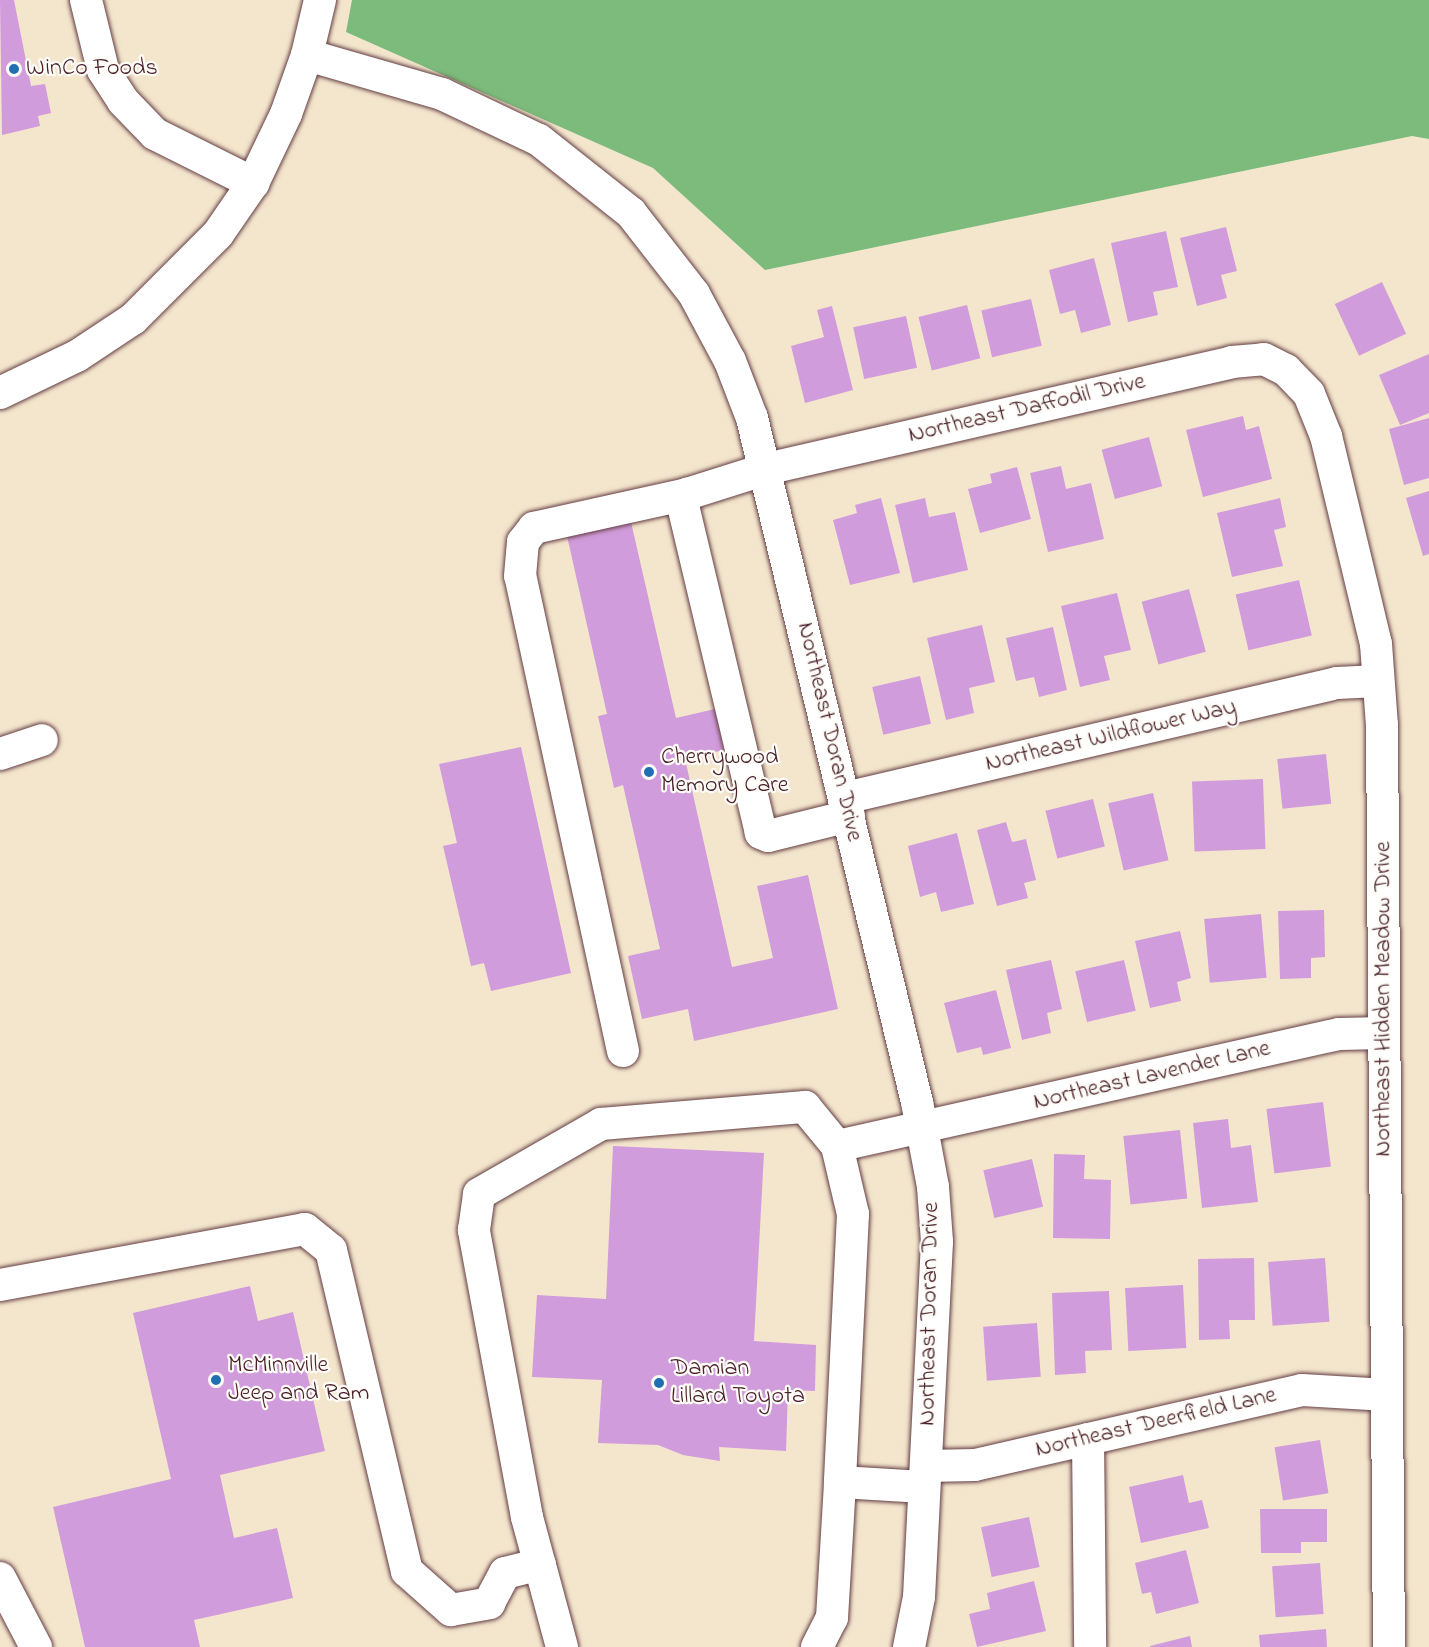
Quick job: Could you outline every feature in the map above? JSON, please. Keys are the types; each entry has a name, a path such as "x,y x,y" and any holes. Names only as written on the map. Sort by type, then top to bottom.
{"street":[{"path":"86,0 103,70 123,101 154,134 253,183"},
{"path":"0,393 77,356 133,319 218,234 253,183 286,114 307,55 320,0"},
{"name":"Northeast Doran Drive","path":"307,55 442,94 539,140 631,213 694,294 730,360 766,469 922,1128 933,1186 937,1242 919,1597 909,1647"},
{"name":"Northeast Daffodil Drive","path":"623,1052 520,576 522,543 534,528 687,494 766,469 1232,362 1264,359 1286,370"},
{"name":"Northeast Hidden Meadow Drive","path":"1286,370 1309,394 1326,436 1376,644 1384,1033 1389,1647"},
{"name":"Northeast Wildflower Way","path":"687,494 683,506 760,832 768,836 847,807 1337,683 1378,681"},
{"path":"0,754 42,740"},
{"name":"Northeast Lavender Lane","path":"837,1146 1339,1034 1384,1033"},
{"path":"562,1647 527,1517 474,1230 478,1194 601,1124 805,1107 837,1146 853,1214 832,1618 818,1647"},
{"path":"0,1285 305,1229 331,1250 407,1571 451,1610 489,1603 505,1573 540,1564"},
{"name":"Northeast Deerfield Lane","path":"840,1482 925,1477 1302,1390 1387,1395"},
{"path":"1088,1439 1090,1647"},
{"path":"0,1578 36,1647"}],"green space":[{"path":"352,0 1429,0 1429,139 1412,136 765,270 653,168 346,32"}],"building":[{"name":"WinCo Foods","path":"0,0 14,0 31,86 45,84 51,113 38,116 40,126 2,135"},
{"path":"1226,227 1237,271 1221,275 1227,298 1197,306 1180,238"},
{"path":"1166,231 1178,287 1153,292 1158,315 1128,322 1111,243"},
{"path":"1094,258 1111,325 1081,333 1075,310 1060,314 1049,270"},
{"path":"1382,282 1406,334 1359,356 1335,304"},
{"path":"1031,299 1042,346 992,357 981,310"},
{"path":"967,305 980,358 932,370 918,317"},
{"path":"832,306 853,390 805,403 791,346 824,337 817,310"},
{"path":"906,316 917,368 864,379 853,327"},
{"path":"1429,354 1429,413 1400,425 1379,375"},
{"path":"1243,416 1246,430 1259,426 1272,479 1203,497 1186,430"},
{"path":"1429,418 1429,478 1404,485 1389,429"},
{"path":"1149,437 1162,486 1115,499 1102,450"},
{"path":"1061,466 1066,489 1091,483 1104,539 1048,552 1030,473"},
{"path":"1017,467 1031,519 980,533 968,489 992,483 990,474"},
{"path":"1429,491 1429,554 1423,556 1406,498"},
{"path":"881,498 900,573 850,585 833,520 857,513 855,505"},
{"path":"925,498 929,517 955,512 968,570 913,583 895,505"},
{"path":"1280,498 1286,527 1274,530 1283,566 1232,577 1217,513"},
{"name":"Cherrywood Memory Care","path":"631,522 676,718 715,709 724,750 685,759 732,967 773,958 757,886 808,875 838,1009 694,1041 688,1009 642,1019 628,956 660,949 623,785 614,788 598,716 607,714 567,536"},
{"path":"1299,580 1312,636 1248,650 1236,595"},
{"path":"1189,589 1206,652 1158,664 1142,602"},
{"path":"1117,593 1131,650 1104,656 1110,680 1080,687 1061,606"},
{"path":"982,625 995,682 969,688 974,713 946,720 927,638"},
{"path":"1053,627 1067,690 1039,697 1034,677 1016,681 1006,638"},
{"path":"920,676 931,724 883,735 872,687"},
{"path":"521,747 571,973 491,991 484,963 471,966 443,846 457,843 439,764"},
{"path":"1326,754 1331,804 1282,809 1277,759"},
{"path":"1263,779 1265,849 1194,851 1192,781"},
{"path":"1153,793 1169,860 1124,871 1108,803"},
{"path":"1093,799 1105,847 1057,858 1045,811"},
{"path":"1006,822 1012,842 1026,839 1036,880 1024,883 1028,898 997,906 977,830"},
{"path":"957,833 974,904 941,912 936,892 920,897 908,846"},
{"path":"1324,910 1325,957 1311,958 1311,978 1280,979 1278,911"},
{"path":"1261,914 1267,978 1210,983 1204,919"},
{"path":"1180,931 1191,978 1177,982 1181,1001 1150,1008 1135,941"},
{"path":"1051,960 1062,1009 1047,1013 1051,1033 1022,1040 1006,970"},
{"path":"1124,960 1136,1011 1087,1022 1075,971"},
{"path":"996,990 1011,1048 983,1055 981,1047 957,1053 944,1003"},
{"path":"1323,1102 1331,1167 1274,1173 1266,1109"},
{"path":"1228,1119 1231,1148 1251,1145 1258,1202 1202,1208 1193,1123"},
{"path":"1180,1130 1187,1199 1131,1205 1123,1136"},
{"path":"613,1146 764,1153 754,1341 816,1345 815,1391 788,1390 786,1451 719,1447 720,1461 683,1455 658,1445 598,1443 602,1380 532,1377 537,1295 606,1299"},
{"path":"1054,1154 1085,1155 1084,1179 1111,1180 1110,1239 1053,1238"},
{"path":"1032,1159 1043,1207 994,1218 983,1170"},
{"path":"1254,1258 1255,1320 1229,1320 1230,1339 1199,1340 1198,1259"},
{"path":"1325,1258 1329,1322 1273,1326 1268,1262"},
{"path":"1183,1285 1186,1348 1128,1351 1125,1288"},
{"path":"250,1286 258,1321 293,1312 325,1451 220,1475 234,1538 277,1528 293,1598 194,1620 200,1647 85,1647 53,1507 171,1479 133,1313"},
{"path":"1109,1291 1112,1350 1085,1351 1086,1373 1055,1375 1052,1293"},
{"path":"1037,1323 1041,1377 987,1381 983,1327"},
{"path":"1320,1440 1328,1493 1283,1501 1275,1447"},
{"path":"1183,1475 1189,1503 1202,1500 1209,1528 1141,1543 1129,1487"},
{"path":"1260,1509 1327,1509 1327,1542 1301,1542 1301,1553 1261,1553"},
{"path":"1029,1517 1040,1567 992,1577 981,1527"},
{"path":"1186,1550 1199,1603 1156,1614 1151,1592 1142,1594 1135,1563"},
{"path":"1320,1563 1324,1614 1276,1617 1272,1566"},
{"path":"1034,1581 1046,1631 977,1647 969,1614 990,1609 987,1593"},
{"path":"1326,1629 1327,1647 1260,1647 1259,1635"},
{"path":"1190,1636 1192,1647 1150,1647 1150,1646"}],"place":[{"name":"WinCo Foods","path":"14,69"},
{"name":"Cherrywood Memory Care","path":"649,772"},
{"name":"McMinnville Jeep and Ram","path":"216,1380"},
{"name":"Damian Lillard Toyota","path":"659,1383"}]}
